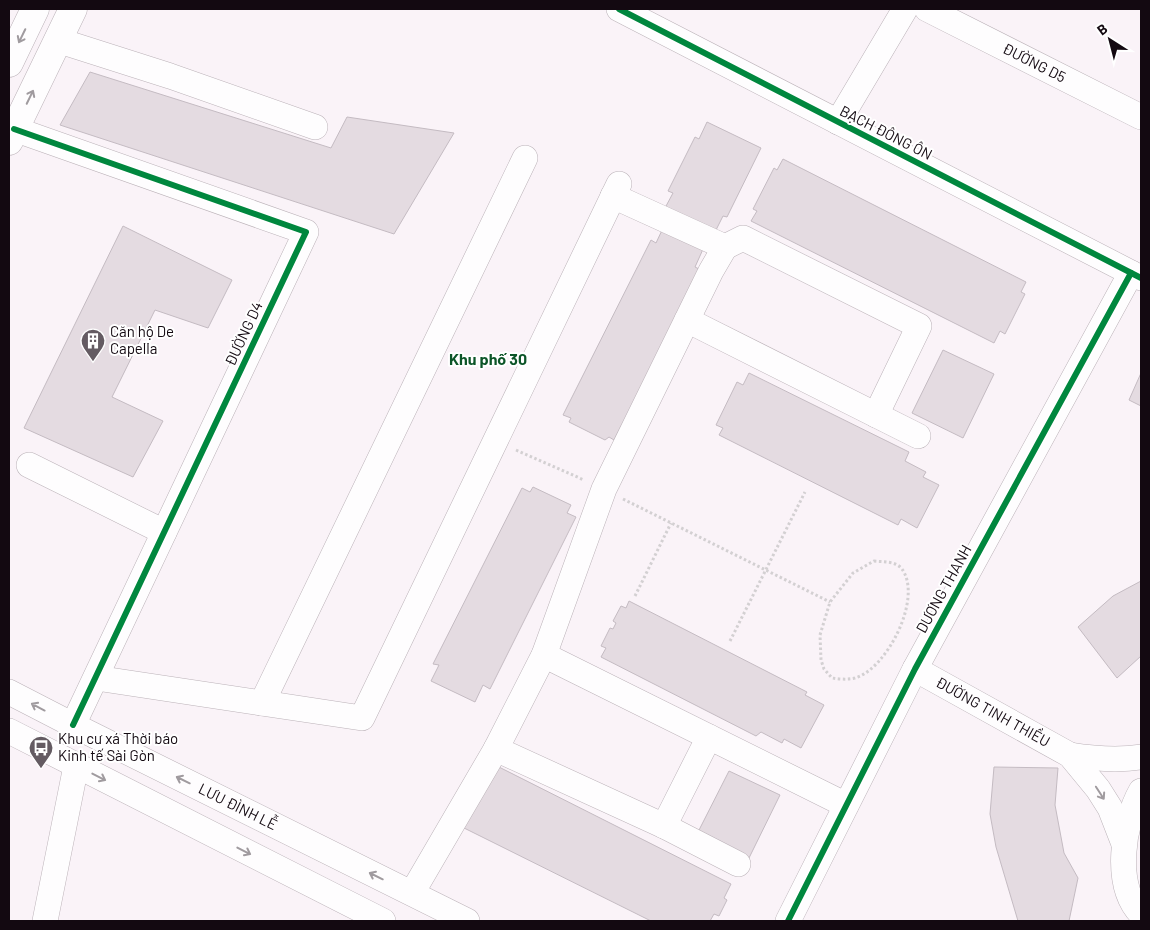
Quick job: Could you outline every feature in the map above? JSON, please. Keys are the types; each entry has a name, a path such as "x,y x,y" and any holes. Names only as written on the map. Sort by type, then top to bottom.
{"main road":[{"path":"9,63 35,9"},
{"path":"12,135 73,9"}],"street":[{"name":"BẠCH ĐÔNG ÔN","path":"619,9 1136,276"},
{"path":"838,122 905,9"},
{"name":"ĐƯỜNG D5","path":"927,9 1141,117"},
{"path":"58,40 170,76 315,127"},
{"name":"ĐƯỜNG D4","path":"12,135 306,232 73,725"},
{"path":"262,703 525,158"},
{"path":"96,678 362,718 616,190 726,247"},
{"path":"412,893 496,750 544,655 604,489 711,271 726,247 743,238 919,326 876,415"},
{"name":"DƯƠNG THANH","path":"788,921 915,669 1136,276"},
{"path":"687,320 918,436"},
{"path":"29,465 164,532"},
{"path":"544,655 846,805"},
{"name":"ĐƯỜNG TINH THIỀU","path":"915,669 1070,755 1103,760 1141,757"},
{"name":"LƯU ĐÌNH LỄ","path":"9,692 466,921"},
{"path":"9,731 383,921"},
{"path":"664,826 709,737"},
{"path":"496,750 664,826 738,864"},
{"name":"ĐƯỜNG TINH THIỀU","path":"1070,755 1098,789 1110,808 1124,844"},
{"path":"45,921 76,766"},
{"path":"1130,921 1125,895 1124,844 1135,802 1141,791"},
{"path":"1126,882 1130,899 1141,914"}],"path":[{"path":"495,441 604,489 830,602"},
{"path":"730,641 805,492"},
{"path":"635,596 671,523"},
{"path":"874,561 891,562 902,568 908,582 909,595 903,619 893,643 873,668 855,678 832,678 824,669 821,660 820,635 830,602 852,573 874,561"}],"building":[{"path":"90,72 331,148 347,117 454,133 394,234 60,125"},
{"path":"707,122 761,148 727,217 723,216 715,232 665,208 673,193 668,191 695,137 699,139"},
{"path":"783,159 1026,282 1021,292 1025,294 1005,334 1000,331 994,343 751,221 757,211 753,209 774,168 777,170"},
{"name":"Căn hộ De Capella","path":"123,226 232,280 208,328 155,310 112,397 163,421 133,477 24,428"},
{"path":"664,226 704,247 695,267 701,270 614,440 609,437 605,440 569,422 571,418 563,415 651,240 656,243"},
{"path":"943,350 994,374 963,438 912,413"},
{"path":"749,373 909,452 905,461 926,472 923,477 939,485 917,528 901,519 898,525 719,435 723,428 716,425 737,382 743,385"},
{"path":"1141,373 1141,406 1129,400"},
{"path":"533,487 571,505 567,513 576,517 490,689 483,685 475,702 431,681 439,665 433,664 522,488 530,492"},
{"path":"1141,581 1141,656 1117,678 1078,627 1113,596"},
{"path":"629,601 807,692 805,695 824,705 801,748 784,739 782,743 761,732 756,736 601,657 606,648 601,646 610,628 613,629 616,623 613,621 621,606 626,608"},
{"path":"489,762 731,884 724,898 727,900 719,916 714,914 710,921 651,921 456,824"},
{"path":"994,767 1058,768 1055,805 1064,853 1078,878 1069,921 1018,921 996,847 990,814"},
{"path":"729,771 780,795 749,858 697,834"}],"cycle path":[{"path":"619,9 1141,278"},
{"path":"14,129 306,232 73,725"},
{"path":"788,921 915,669 1131,273"}],"place":[{"name":"Căn hộ De Capella","path":"93,362"},
{"name":"Khu cư xá Thời báo Kinh tế Sài Gòn","path":"41,769"}],"district":[{"name":"Khu phố 30","path":"488,359"}]}
